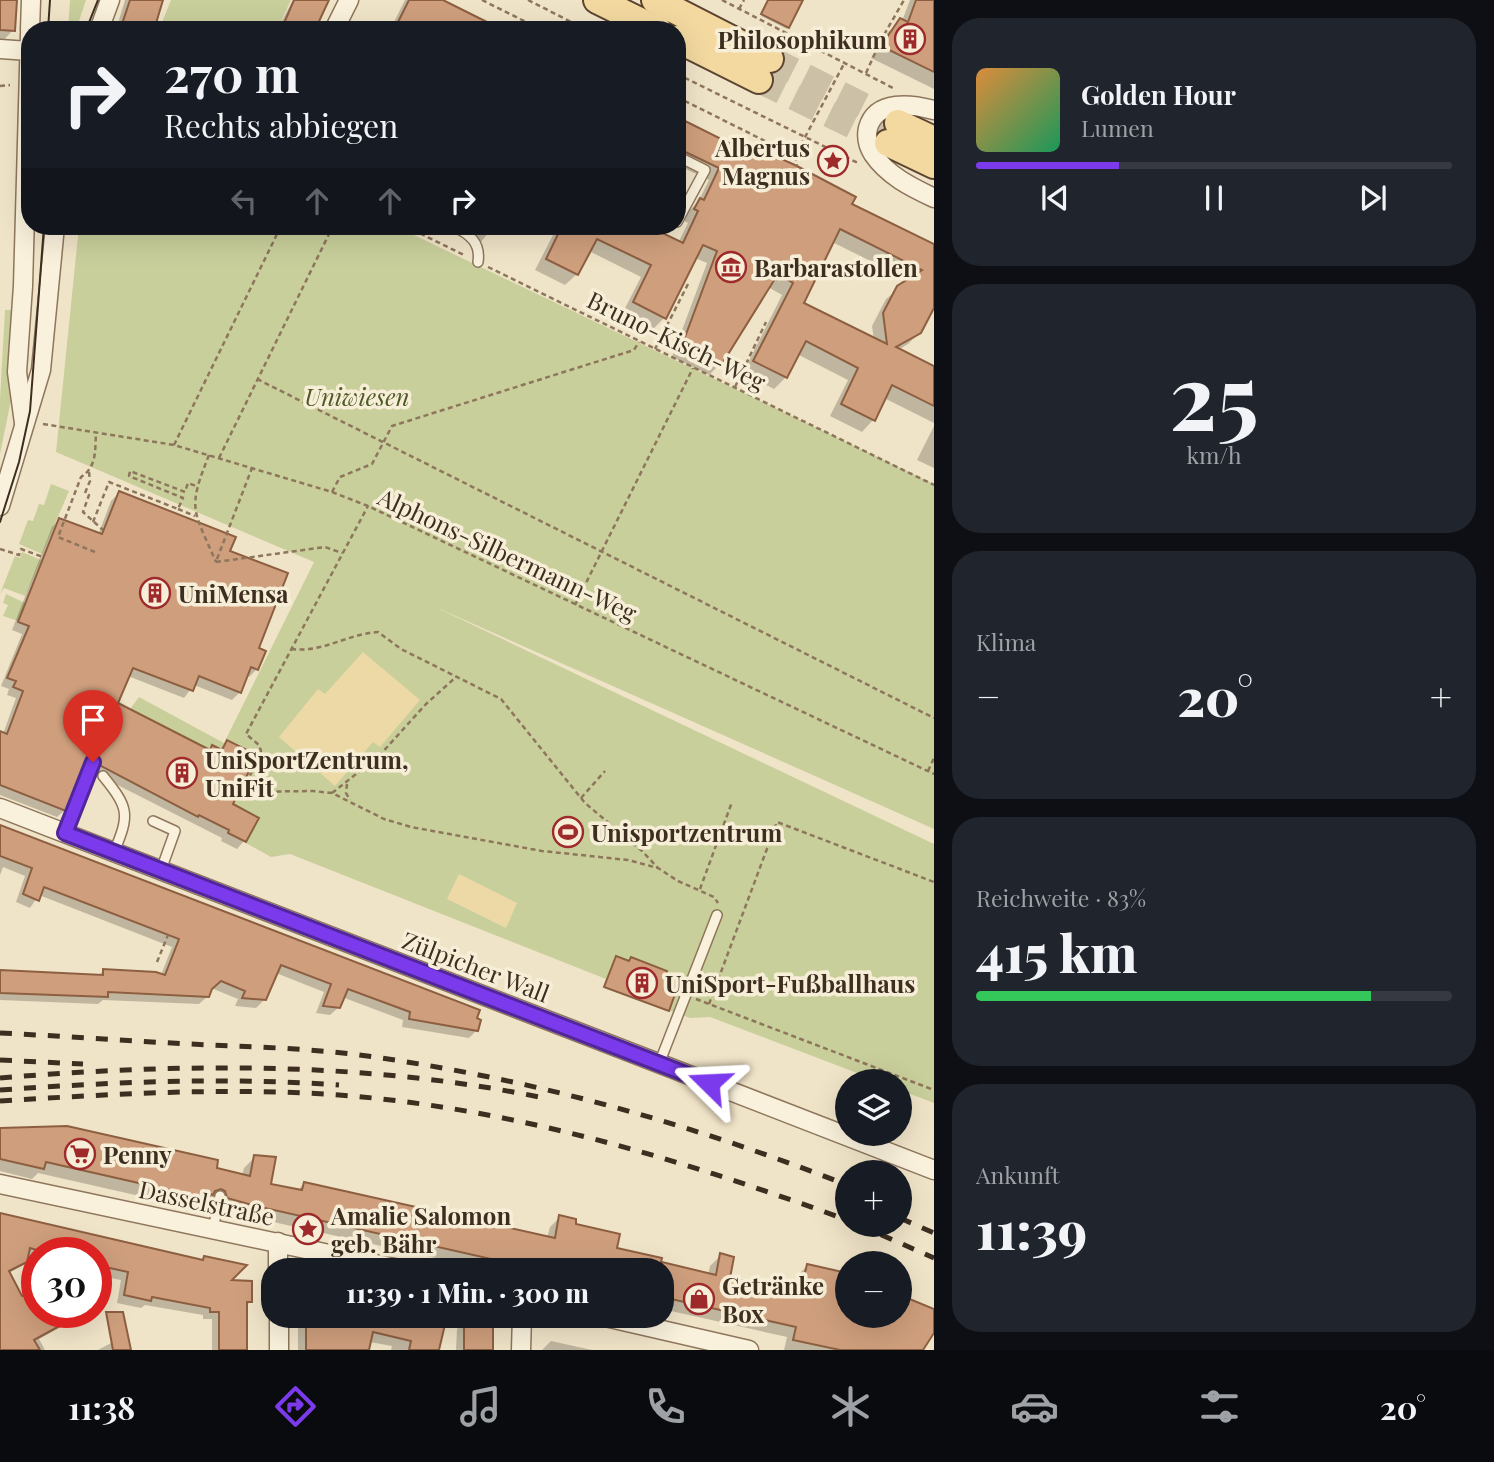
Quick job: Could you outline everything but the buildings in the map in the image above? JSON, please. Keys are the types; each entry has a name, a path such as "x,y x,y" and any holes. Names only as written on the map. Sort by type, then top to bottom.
{"main road":[{"path":"597,0 640,21"},
{"path":"655,0 674,21"},
{"path":"686,34 765,70"},
{"path":"934,141 893,133 934,166"}],"street":[{"path":"31,21 32,0"},
{"path":"102,21 110,0"},
{"path":"338,21 349,0"},
{"path":"0,49 21,50"},
{"path":"934,110 905,106 886,108 869,124 867,140 873,153 887,170 904,184 934,198"},
{"path":"24,235 17,372 24,423"},
{"path":"0,506 41,370 53,235"},
{"name":"Zülpicher Wall","path":"0,808 934,1170"},
{"name":"Dasselstraße","path":"0,1184 350,1258"},
{"path":"278,1242 278,1258"},
{"path":"279,1328 279,1350"},
{"path":"521,1350 522,1328"},
{"path":"653,1328 749,1350"}],"lane":[{"path":"686,160 705,170 686,205"},
{"path":"470,235 479,251 478,262"},
{"path":"65,833 93,762"},
{"path":"103,776 119,796 125,810 124,827 114,852"},
{"path":"153,821 175,831 161,870"},
{"path":"659,1064 717,915"},
{"path":"213,1229 220,1196"}],"path":[{"path":"482,0 524,21"},
{"path":"528,0 569,21"},
{"path":"722,0 895,89"},
{"path":"739,9 744,0"},
{"path":"866,73 904,0"},
{"path":"797,166 795,156 845,62"},
{"path":"686,78 857,162 863,169"},
{"path":"686,102 795,156"},
{"path":"174,445 277,235"},
{"path":"219,458 329,235"},
{"name":"Bruno-Kisch-Weg","path":"423,235 929,483 934,483"},
{"path":"655,349 688,284"},
{"path":"735,387 766,323"},
{"path":"332,492 340,477 372,464 392,426 634,349 639,342"},
{"path":"575,605 693,368"},
{"path":"257,379 934,718"},
{"name":"Alphons-Silbermann-Weg","path":"46,425 174,445 332,492 368,506 934,774"},
{"path":"96,431 95,457 85,493 89,495 83,512 103,530"},
{"path":"209,455 197,486 193,512 216,562"},
{"path":"216,562 252,468"},
{"path":"178,509 183,498 129,476 130,471 185,492 188,483 197,486"},
{"path":"89,472 81,477 58,537 95,552"},
{"path":"93,522 109,482 195,516"},
{"path":"243,792 261,751 259,745 246,734 368,506"},
{"path":"216,562 325,547 342,553"},
{"path":"0,549 19,555 21,549 43,557"},
{"path":"291,649 312,650 353,636 378,632 401,649 501,699 581,799 642,851 657,868"},
{"path":"332,793 379,756 426,704 456,677"},
{"path":"928,771 934,758"},
{"path":"581,799 605,771"},
{"path":"347,783 346,793 352,803"},
{"path":"211,794 223,799 243,792 332,793 384,819 422,829 541,851 628,860 657,868 716,899 719,906 717,915"},
{"path":"700,890 732,803"},
{"path":"934,882 777,822 709,1004 934,1090"},
{"path":"157,962 168,935"}],"green space":[{"path":"70,0 86,0 79,21 69,21"},
{"path":"171,0 291,0 281,21 163,21"},
{"name":"Uniwiesen","path":"78,235 414,235 934,484 934,829 433,606 934,844 934,1103 912,1095 912,1069 846,1069 710,1017 690,1018 604,987 606,979 290,854 271,857 228,833 228,830 100,765 139,697 224,743 314,562 56,452"},
{"path":"5,310 16,310 13,390 0,454 0,399"},
{"path":"51,484 69,491 42,554 19,544 28,520 33,521 39,504 44,505"},
{"path":"22,552 41,560 25,596 4,588 0,594 15,556 20,558"},
{"path":"6,594 25,603 18,621 3,616 8,605 3,603"}],"sand":[{"path":"363,652 420,700 380,747 373,742 335,786 279,737 318,689 325,694"},
{"path":"459,874 517,903 506,928 447,899"}],"tunnel":[{"path":"770,59 898,123"},
{"path":"759,80 888,143"}],"tram line":[{"path":"49,21 50,0"},
{"path":"90,21 98,0"},
{"path":"0,522 19,462 30,411 43,235"}],"railway":[{"path":"0,1033 305,1050 435,1067 495,1078 614,1107 731,1143 835,1180"},
{"path":"0,1060 83,1064"},
{"path":"0,1078 136,1070 273,1068 409,1077 544,1098"},
{"path":"0,1090 170,1082 254,1081 339,1085"},
{"path":"0,1101 127,1094 254,1092 339,1095 404,1102 533,1124 597,1140 723,1177 835,1216"},
{"path":"912,1223 934,1233"},
{"path":"886,1237 934,1258"}],"place":[{"name":"Philosophikum","path":"910,39"},
{"name":"Albertus Magnus","path":"833,161"},
{"name":"Barbarastollen","path":"731,267"},
{"name":"UniMensa","path":"155,593"},
{"name":"UniSportZentrum, UniFit","path":"182,773"},
{"name":"Unisportzentrum","path":"568,832"},
{"name":"UniSport-Fußballhaus","path":"642,983"},
{"name":"Penny","path":"80,1154"},
{"name":"Amalie Salomon geb. Bähr","path":"308,1229"},
{"name":"Getränke Box","path":"699,1299"}],"route":[{"path":"93,762 65,833 709,1083"}]}
